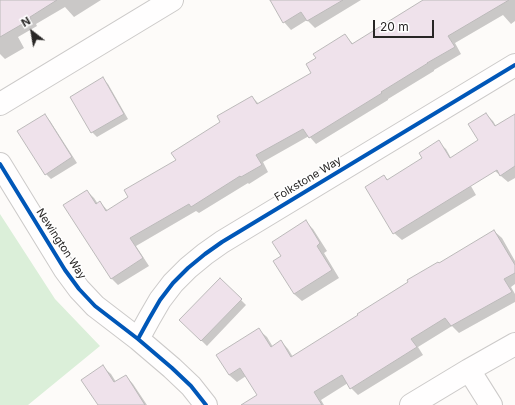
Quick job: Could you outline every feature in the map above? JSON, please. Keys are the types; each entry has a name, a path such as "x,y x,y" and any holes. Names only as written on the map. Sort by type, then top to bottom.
{"street":[{"path":"0,104 172,0"},
{"name":"Folkstone Way","path":"138,339 160,300 188,268 205,254 515,65"},
{"name":"Newington Way","path":"0,164 64,270 79,289 95,306 138,339 172,368 186,381 206,405"},
{"path":"411,405 515,344"},
{"path":"469,370 490,405"}],"green space":[{"path":"0,214 55,299 100,346 28,405 0,405"}],"building":[{"path":"0,0 57,0 30,17 31,19 0,37"},
{"path":"270,0 343,0 307,21 301,12 283,23"},
{"path":"423,0 509,0 448,36 455,47 381,92 382,93 309,138 303,129 256,155 262,165 241,177 240,176 191,207 189,204 130,238 143,258 111,279 63,205 87,190 96,204 100,201 106,211 128,197 124,190 176,160 171,153 220,122 217,116 252,96 257,104 311,73 306,64 316,58 313,54 345,34 352,44"},
{"path":"103,77 124,114 91,133 70,97"},
{"path":"486,113 495,126 515,114 515,166 500,176 497,170 393,234 365,187 384,175 387,180 422,158 419,153 439,140 450,158 478,140 468,124"},
{"path":"45,114 72,157 45,175 17,131"},
{"path":"306,220 320,243 317,246 332,270 294,294 273,261 281,256 272,242"},
{"path":"494,230 515,265 515,273 504,279 512,292 451,326 445,318 411,339 417,347 350,389 342,375 314,392 322,405 241,405 257,395 240,368 229,375 216,355 259,328 271,347 281,340 291,357 408,282 407,280 438,262 439,263"},
{"path":"220,278 242,299 201,341 179,320"},
{"path":"103,365 114,382 126,375 145,405 98,405 81,380"}],"cycle path":[{"path":"138,339 160,300 173,283 205,254 222,242 515,65"},
{"path":"0,164 65,270 79,289 95,306 138,339 172,368 191,386 206,405"}]}
